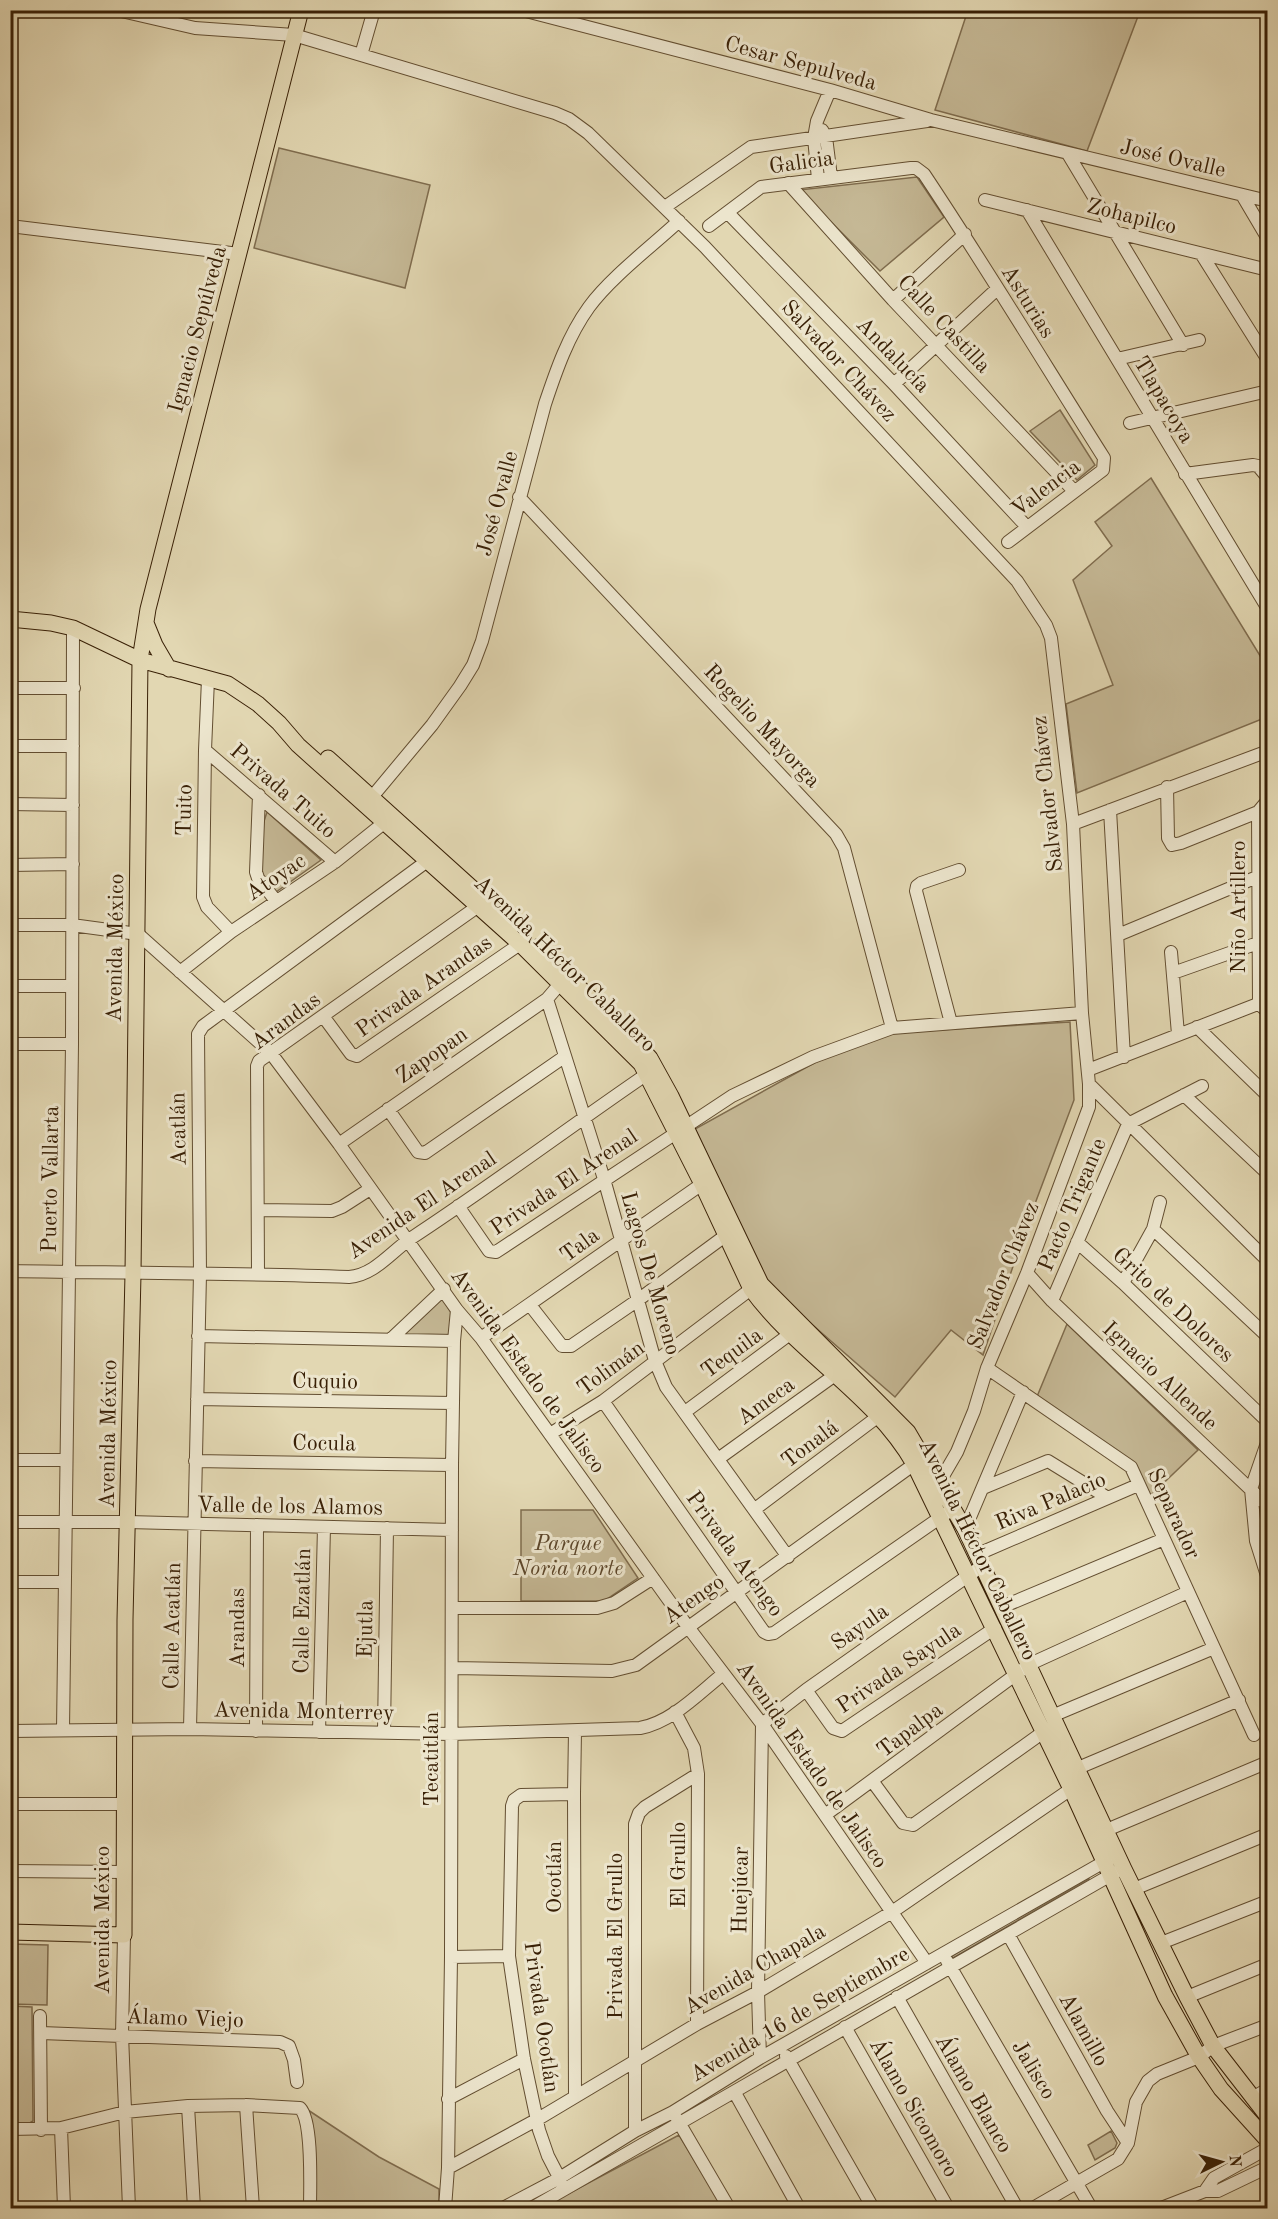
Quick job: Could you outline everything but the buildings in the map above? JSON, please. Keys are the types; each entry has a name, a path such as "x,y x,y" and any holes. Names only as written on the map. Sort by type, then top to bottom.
{"main road":[{"name":"Ignacio Sepúlveda","path":"140,660 146,621 301,10"},
{"name":"Avenida Héctor Caballero","path":"10,620 51,623 73,628 140,660 235,687 279,723 298,745 369,801 523,940 646,1066 680,1128 730,1234 751,1289 762,1304 796,1330 883,1413 901,1441 919,1461 933,1487 940,1516 995,1628 1042,1732 1071,1789 1100,1833"},
{"path":"146,621 155,645 168,669"},
{"name":"Avenida México","path":"124,1935 123,1804 133,1274 140,660"},
{"name":"Avenida Héctor Caballero","path":"432,857 477,907 523,940"},
{"name":"Avenida Héctor Caballero","path":"680,1128 702,1184 761,1284 796,1330 836,1375 883,1413"},
{"name":"Avenida Héctor Caballero","path":"933,1487 954,1508 965,1529 1078,1768 1137,1933 1166,1996 1199,2056 1221,2090 1268,2141"},
{"name":"Avenida Héctor Caballero","path":"1114,1865 1134,1889 1213,2046 1268,2117"},
{"path":"92,1934 115,1926 119,1922 124,1907"},
{"path":"1137,1933 1152,1928"},
{"path":"10,1932 124,1935"}],"street":[{"name":"Salvador Chávez","path":"117,10 195,28 294,35 569,119 588,133 680,222 956,515 1017,581 1046,626 1051,638 1073,824 1089,1107 1027,1273 987,1368 974,1411 957,1452 933,1487"},
{"path":"361,55 374,10"},
{"name":"Cesar Sepulveda","path":"522,10 830,90 931,120 1068,154"},
{"path":"830,90 817,122 831,177"},
{"path":"665,207 751,147 931,120"},
{"path":"818,179 820,137"},
{"path":"1068,154 1183,345"},
{"name":"José Ovalle","path":"1068,154 1268,201"},
{"name":"Galicia","path":"709,226 761,187 911,168"},
{"name":"Asturias","path":"911,168 916,168 924,174 964,234 1104,458 1104,463"},
{"name":"Calle Castilla","path":"788,183 893,300 1074,491"},
{"path":"1242,195 1268,239"},
{"name":"Zohapilco","path":"985,200 1268,270"},
{"name":"Tlapacoya","path":"1027,210 1268,609"},
{"name":"Andalucía","path":"728,213 894,384 1027,527"},
{"name":"José Ovalle","path":"369,801 432,724 473,665 482,641 545,404 556,370 576,329 589,307 603,290 680,222"},
{"path":"10,226 239,254"},
{"path":"893,300 964,234"},
{"path":"1202,255 1268,360"},
{"path":"894,384 997,289"},
{"path":"1117,358 1199,340"},
{"path":"1130,423 1268,391"},
{"name":"Valencia","path":"1008,542 1103,470 1104,463"},
{"path":"1185,474 1253,465 1258,466 1268,478"},
{"name":"Rogelio Mayorga","path":"519,498 836,834 844,848 892,1028"},
{"name":"Puerto Vallarta","path":"63,1730 72,1044 73,628"},
{"name":"Tuito","path":"208,679 203,897 207,907 231,932"},
{"path":"10,688 74,688"},
{"path":"10,746 73,746"},
{"name":"Privada Tuito","path":"205,750 335,862"},
{"path":"1073,824 1268,751"},
{"path":"1167,788 1168,838 1172,845 1258,812"},
{"path":"259,795 255,867 258,879 276,901"},
{"name":"Niño Artillero","path":"1265,1005 1258,942 1257,877 1258,812 1268,800"},
{"path":"10,804 73,805"},
{"path":"1110,810 1124,1057"},
{"name":"Atoyac","path":"180,972 231,932 335,862 389,819"},
{"name":"Acatlán","path":"194,1524 200,1274 197,1038 203,1026 432,857"},
{"path":"10,865 73,864"},
{"path":"951,1023 916,891 917,886 921,883 959,870"},
{"path":"1118,935 1257,877"},
{"name":"Arandas","path":"258,1274 257,1066 270,1052 477,907"},
{"path":"10,925 72,925 138,934"},
{"name":"Avenida Estado de Jalisco","path":"138,934 270,1052 409,1240 457,1310 481,1338 688,1627 762,1724 927,1963"},
{"name":"Privada Arandas","path":"323,1016 351,1054 357,1056 523,940"},
{"path":"1173,973 1258,942"},
{"path":"1171,952 1179,1034"},
{"path":"547,999 564,980"},
{"path":"10,986 72,986"},
{"name":"Lagos De Moreno","path":"547,999 604,1179 655,1361 666,1387 788,1557"},
{"name":"Zapopan","path":"339,1144 547,999"},
{"path":"1088,1070 1197,1027 1265,1005"},
{"name":"Privada El Arenal","path":"458,1206 489,1251 496,1252 680,1128 732,1096 813,1057 892,1028 1082,1013"},
{"path":"1197,1027 1268,1096"},
{"path":"10,1044 72,1044"},
{"path":"388,1109 418,1152 425,1154 564,1057"},
{"name":"Avenida El Arenal","path":"10,1271 359,1276 584,1117 646,1066"},
{"path":"1089,1084 1268,1261"},
{"path":"1128,1124 1202,1086"},
{"path":"1184,1095 1268,1174"},
{"name":"Pacto Trigante","path":"1052,1301 1128,1124"},
{"name":"Tala","path":"481,1338 702,1184"},
{"path":"259,1210 332,1211 370,1189"},
{"path":"1123,1283 1153,1229 1160,1202"},
{"path":"1153,1229 1268,1336"},
{"path":"530,1305 566,1348 730,1234"},
{"name":"Grito de Dolores","path":"1077,1242 1268,1422"},
{"name":"Ignacio Allende","path":"1027,1273 1052,1301 1268,1506"},
{"path":"391,1339 444,1289"},
{"name":"Tolimán","path":"550,1434 603,1401 751,1289"},
{"name":"Tecatitlán","path":"445,2208 448,2168 451,1957 452,1465 454,1341 457,1310"},
{"name":"Tequila","path":"685,1412 796,1330"},
{"path":"198,1336 454,1341"},
{"name":"Separador","path":"987,1368 1127,1462 1135,1474 1138,1485 1254,1735"},
{"name":"Ameca","path":"718,1460 836,1375"},
{"path":"965,1529 1023,1392"},
{"name":"Cuquio","path":"197,1399 453,1403"},
{"name":"Privada Atengo","path":"603,1401 764,1632 771,1634 954,1508"},
{"name":"Tonalá","path":"755,1509 883,1413"},
{"path":"1268,1440 1251,1489 1256,1541 1268,1579"},
{"path":"10,1460 65,1460"},
{"name":"Cocula","path":"195,1461 452,1465"},
{"name":"Atengo","path":"453,1668 612,1671 636,1665 919,1461"},
{"path":"983,1488 1048,1461 1108,1498"},
{"name":"Riva Palacio","path":"980,1560 1138,1485"},
{"name":"Valle de los Alamos","path":"10,1522 128,1522 452,1530"},
{"name":"Calle Acatlán","path":"190,1729 194,1524"},
{"name":"Arandas","path":"256,1731 257,1525"},
{"name":"Calle Ezatlán","path":"320,1732 324,1527"},
{"name":"Ejutla","path":"384,1731 387,1528"},
{"path":"1002,1607 1164,1539"},
{"name":"Sayula","path":"762,1724 968,1574 980,1560"},
{"path":"453,1608 597,1608 614,1603 653,1578"},
{"path":"10,1582 65,1582"},
{"name":"Tapalpa","path":"825,1815 873,1782 1030,1664 1188,1592"},
{"name":"Privada Sayula","path":"806,1690 833,1728 842,1731 995,1628"},
{"path":"1052,1716 1214,1648"},
{"name":"Avenida Monterrey","path":"10,1731 190,1729 451,1734 640,1728 653,1725 675,1712 723,1674"},
{"path":"1078,1768 1239,1700"},
{"name":"El Grullo","path":"675,1712 694,1748 699,1774 697,2024"},
{"name":"Huejúcar","path":"760,2058 758,1992 762,1724"},
{"name":"Ocotlán","path":"575,1731 575,2096"},
{"path":"873,1782 903,1823 913,1825 1042,1732"},
{"path":"1100,1833 1268,1762"},
{"name":"Privada El Grullo","path":"635,2131 636,1818 645,1807 699,1774"},
{"name":"Avenida Chapala","path":"448,2168 538,2120 697,2024 758,1992 892,1912 1071,1789"},
{"name":"Privada Ocotlán","path":"562,2183 543,2144 524,2059 509,1956 512,1806 514,1800 521,1795 574,1794"},
{"path":"10,1804 123,1804"},
{"path":"1134,1889 1268,1834"},
{"name":"Avenida 16 de Septiembre","path":"503,2208 562,2183 681,2124 1008,1934 1114,1865"},
{"name":"Avenida 16 de Septiembre","path":"532,2208 562,2183 635,2131 673,2112 760,2058 943,1954 1114,1865"},
{"path":"10,1871 124,1872"},
{"path":"1161,1943 1268,1901"},
{"name":"Alamillo","path":"1008,1934 1128,2143"},
{"name":"Avenida México","path":"124,1935 122,2035 129,2208"},
{"name":"Jalisco","path":"943,1954 1090,2206"},
{"path":"451,1957 509,1956"},
{"path":"1187,1997 1268,1964"},
{"name":"Álamo Blanco","path":"897,1997 1017,2208"},
{"path":"40,2016 40,2130"},
{"path":"1033,2208 1118,2158 1128,2143 1136,2102 1148,2081 1171,2066 1199,2056 1213,2046 1268,2025"},
{"name":"Álamo Sicomoro","path":"845,2027 948,2208"},
{"name":"Álamo Viejo","path":"40,2033 280,2042 289,2046 294,2060 297,2082"},
{"path":"781,2046 873,2208"},
{"path":"448,2099 524,2059"},
{"path":"1252,2098 1268,2089"},
{"path":"735,2093 800,2208"},
{"path":"10,2130 40,2130 125,2112 188,2106 246,2104 300,2108 304,2113 308,2137 310,2208"},
{"path":"246,2104 253,2208"},
{"path":"188,2106 195,2208"},
{"path":"673,2112 729,2208"},
{"path":"61,2127 64,2208"},
{"path":"1161,2208 1186,2204 1205,2191 1214,2178 1268,2148"},
{"path":"1205,2191 1218,2191 1268,2168"}],"green space":[{"path":"968,10 1140,11 1087,151 935,110"},
{"path":"279,148 430,185 405,288 254,248"},
{"path":"917,177 944,217 880,271 799,190"},
{"path":"1060,410 1095,465 1077,480 1030,431"},
{"path":"1151,478 1267,667 1267,717 1077,793 1066,704 1113,685 1073,580 1112,546 1095,522"},
{"path":"267,812 321,860 276,892 263,877 259,862 261,836"},
{"path":"1070,1022 1074,1100 1027,1225 983,1355 951,1330 895,1397 768,1286 695,1129 816,1062 888,1033"},
{"path":"442,1298 452,1314 450,1336 401,1335"},
{"path":"1067,1324 1198,1450 1149,1497 1134,1465 1036,1399"},
{"name":"Parque Noria norte","path":"521,1510 593,1510 638,1578 604,1601 521,1601"},
{"path":"1086,1874 1089,1879 953,1958 952,1956 967,1947 968,1943"},
{"path":"11,1944 48,1945 47,2005 11,2004"},
{"path":"11,2006 32,2007 33,2121 28,2124 11,2122"},
{"path":"308,2110 379,2157 439,2189 439,2208 317,2208"},
{"path":"1111,2131 1117,2143 1115,2148 1095,2160 1088,2145"},
{"path":"679,2135 723,2208 541,2208"}]}
